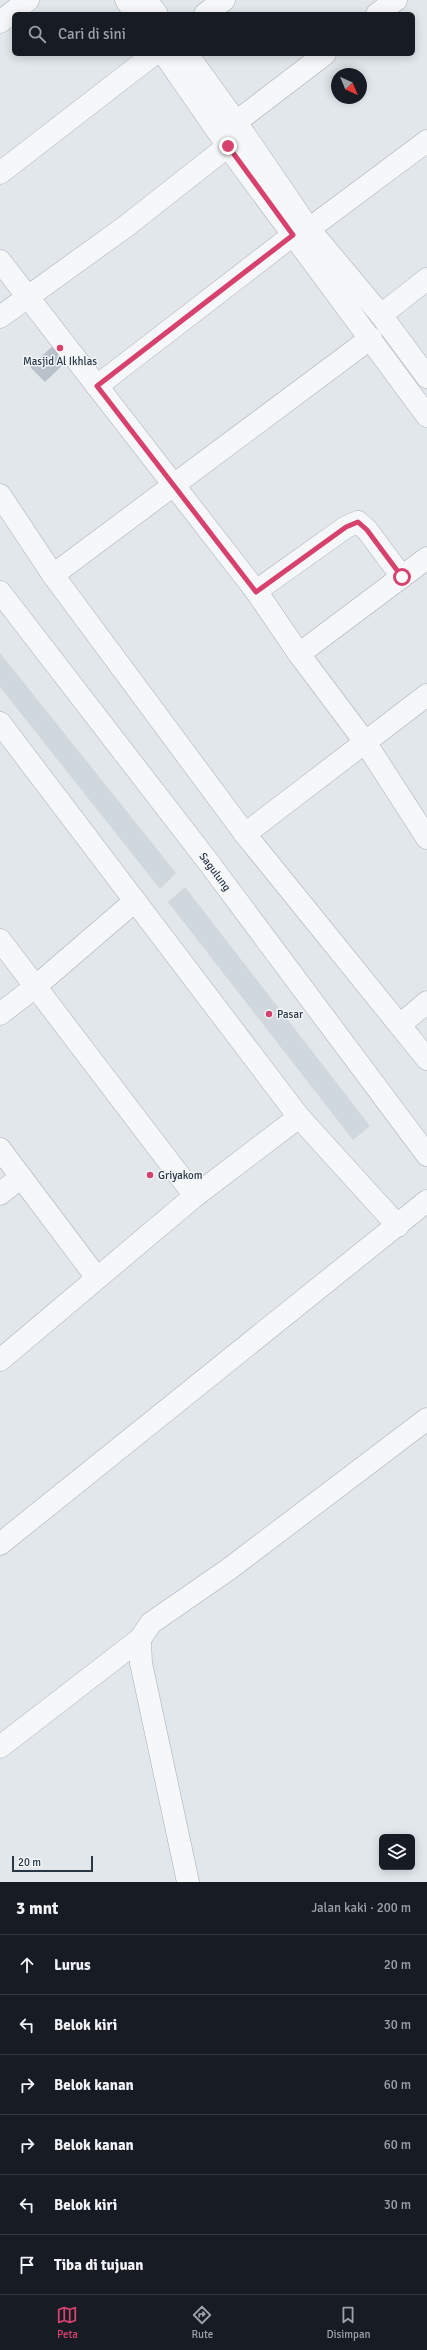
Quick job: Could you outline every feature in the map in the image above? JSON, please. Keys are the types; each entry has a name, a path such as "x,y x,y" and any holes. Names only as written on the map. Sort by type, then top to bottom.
{"street":[{"path":"13,12 28,0"},
{"path":"126,0 135,12"},
{"path":"146,0 155,12"},
{"path":"208,12 224,0"},
{"path":"380,12 396,0"},
{"path":"0,22 12,13"},
{"path":"0,174 151,56"},
{"path":"165,56 228,146 301,232 381,316 427,377"},
{"path":"188,56 236,122 301,232 370,338 427,416"},
{"path":"236,122 322,56"},
{"path":"97,386 301,232 427,141"},
{"path":"0,317 125,227 228,146"},
{"path":"0,261 256,592 299,654 365,742 427,838"},
{"path":"381,316 427,280"},
{"path":"53,575 370,338"},
{"path":"0,495 53,575 245,834 427,1059"},
{"path":"256,592 346,527 358,522 367,530 402,577"},
{"path":"299,654 427,558"},
{"name":"Sagulung","path":"0,592 206,859 427,1155"},
{"path":"245,834 427,695"},
{"path":"0,723 299,1117 398,1226"},
{"path":"0,1014 35,987 135,901"},
{"path":"0,940 194,1196"},
{"path":"400,1025 427,1002"},
{"path":"0,1360 194,1196 299,1117"},
{"path":"0,1149 97,1278"},
{"path":"0,1194 21,1177"},
{"path":"0,1544 398,1226 427,1201"},
{"path":"0,1747 140,1639 151,1623 229,1569 427,1419"},
{"path":"140,1639 141,1662 188,1882"}],"shaded area":[{"path":"0,653 176,873 160,889 0,687"},
{"name":"Pasar","path":"185,887 370,1126 353,1140 168,902"}],"building":[{"path":"59,340 71,357 45,382 30,367"}],"place":[{"name":"Masjid Al Ikhlas","path":"60,348"},
{"name":"Pasar","path":"269,1014"},
{"name":"Griyakom","path":"150,1175"}],"route":[{"path":"228,146 293,235 97,386 256,592 346,527 358,522 367,530 402,577"}]}
